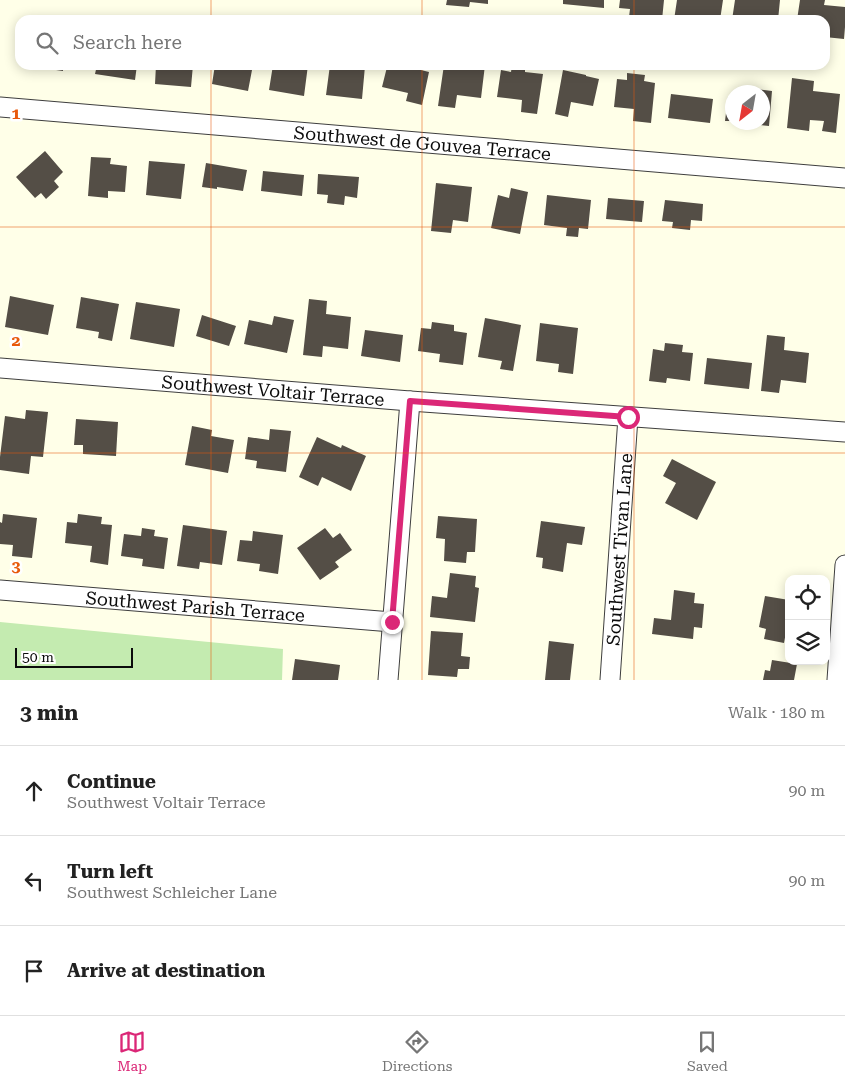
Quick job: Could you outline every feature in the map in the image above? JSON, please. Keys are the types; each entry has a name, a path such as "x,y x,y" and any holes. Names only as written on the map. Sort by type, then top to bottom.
{"street":[{"name":"Southwest de Gouvea Terrace","path":"0,108 845,178"},
{"name":"Southwest Voltair Terrace","path":"0,368 410,401 845,432"},
{"path":"388,680 410,401"},
{"name":"Southwest Tivan Lane","path":"610,680 628,417"},
{"path":"837,680 842,658 845,565"},
{"name":"Southwest Parish Terrace","path":"0,590 392,622"}],"green space":[{"path":"0,622 283,649 282,680 0,680"}],"building":[{"path":"447,0 488,0 488,4 470,2 469,7 446,5"},
{"path":"563,0 604,0 604,8 563,4"},
{"path":"620,0 664,0 662,15 629,15 630,9 619,8"},
{"path":"677,0 723,0 721,15 675,15"},
{"path":"735,0 780,0 778,15 733,15"},
{"path":"800,0 825,0 824,5 845,7 844,39 830,38 830,15 798,15"},
{"path":"96,70 136,70 135,80 95,74"},
{"path":"156,70 193,70 191,87 155,84"},
{"path":"214,70 252,70 248,91 212,84"},
{"path":"272,70 307,70 304,96 269,90"},
{"path":"329,70 365,70 362,99 326,95"},
{"path":"386,70 421,70 429,72 422,105 406,101 408,93 382,87"},
{"path":"443,70 484,70 481,98 457,95 455,108 438,106"},
{"path":"501,70 511,72 511,70 525,70 525,72 543,74 537,114 521,112 522,100 497,97"},
{"path":"563,70 599,79 593,106 571,102 568,117 555,114"},
{"path":"627,73 645,75 644,81 655,83 651,123 633,121 634,109 614,107 617,79 627,80"},
{"path":"792,78 814,81 813,91 840,94 836,133 822,131 824,121 810,120 809,131 787,128"},
{"path":"770,91 772,91 770,114"},
{"path":"671,94 713,99 710,123 668,118"},
{"path":"45,151 63,172 54,181 59,187 46,199 41,193 35,198 16,177"},
{"path":"91,157 111,158 110,164 127,166 125,192 108,191 108,198 88,196"},
{"path":"149,161 185,164 181,199 146,195"},
{"path":"206,163 247,170 243,191 202,187"},
{"path":"263,171 304,175 302,196 261,191"},
{"path":"318,174 359,177 357,198 345,196 344,205 327,203 328,195 317,194"},
{"path":"436,183 472,187 468,222 453,220 451,233 431,231"},
{"path":"511,188 528,192 520,234 491,228 498,195 509,198"},
{"path":"547,195 591,200 588,229 579,228 578,237 566,236 567,228 544,225"},
{"path":"608,198 644,201 642,222 606,219"},
{"path":"665,200 703,204 702,221 691,220 690,230 672,228 673,222 662,221"},
{"path":"10,296 54,305 48,335 5,327"},
{"path":"81,297 119,304 112,341 98,338 99,332 76,328"},
{"path":"309,299 327,301 326,314 351,317 348,349 323,346 322,357 303,355"},
{"path":"136,302 180,309 174,347 130,339"},
{"path":"202,315 236,326 229,346 196,336"},
{"path":"274,316 294,320 287,353 244,344 249,320 272,325"},
{"path":"485,318 521,325 513,371 500,369 502,361 478,357"},
{"path":"432,322 454,325 454,331 467,333 463,365 439,362 440,354 418,351 421,328 431,329"},
{"path":"540,323 578,328 573,374 558,372 559,364 536,361"},
{"path":"365,330 403,335 400,362 361,356"},
{"path":"767,335 785,337 784,350 809,353 806,383 781,380 779,393 761,391"},
{"path":"665,343 683,345 682,352 693,353 690,381 667,378 666,383 649,381 653,349 664,351"},
{"path":"707,358 752,363 749,389 704,384"},
{"path":"26,410 48,412 43,457 31,456 29,474 0,470 5,416 25,419"},
{"path":"76,419 118,422 116,456 83,454 83,445 74,445"},
{"path":"192,426 212,430 211,436 234,440 228,473 185,465"},
{"path":"270,429 291,431 286,472 256,468 257,461 245,459 248,437 269,440"},
{"path":"317,437 341,448 342,445 366,456 351,491 322,477 318,486 299,477"},
{"path":"672,459 716,482 697,520 665,503 676,483 663,476"},
{"path":"3,514 37,518 32,558 12,556 13,545 0,544 0,522 2,523"},
{"path":"78,514 102,517 101,524 112,525 108,565 90,562 92,546 65,543 67,522 77,523"},
{"path":"438,516 477,519 475,552 467,552 466,563 444,561 445,539 436,538"},
{"path":"541,521 585,527 582,545 567,543 563,572 542,568 543,558 536,557"},
{"path":"183,525 227,531 222,565 200,562 199,569 177,566"},
{"path":"142,528 155,530 154,536 168,538 164,569 142,566 143,559 121,556 124,534 141,536"},
{"path":"325,528 333,538 340,533 352,550 335,562 339,567 320,580 297,548"},
{"path":"253,531 283,535 278,574 259,571 260,564 237,561 240,540 252,541"},
{"path":"450,573 476,576 475,587 479,588 475,622 430,617 432,596 447,598"},
{"path":"674,590 695,593 694,603 704,604 702,628 694,627 693,639 652,634 654,618 671,620"},
{"path":"765,596 785,599 784,643 764,639 766,629 759,627"},
{"path":"431,631 463,633 461,656 470,657 469,669 458,669 457,677 428,675"},
{"path":"549,641 574,644 570,680 545,680"},
{"path":"295,659 340,665 338,680 292,680"},
{"path":"772,660 785,662 785,665 797,665 794,680 763,680 765,670 770,671"}],"route":[{"path":"392,622 410,401 628,417"}]}
